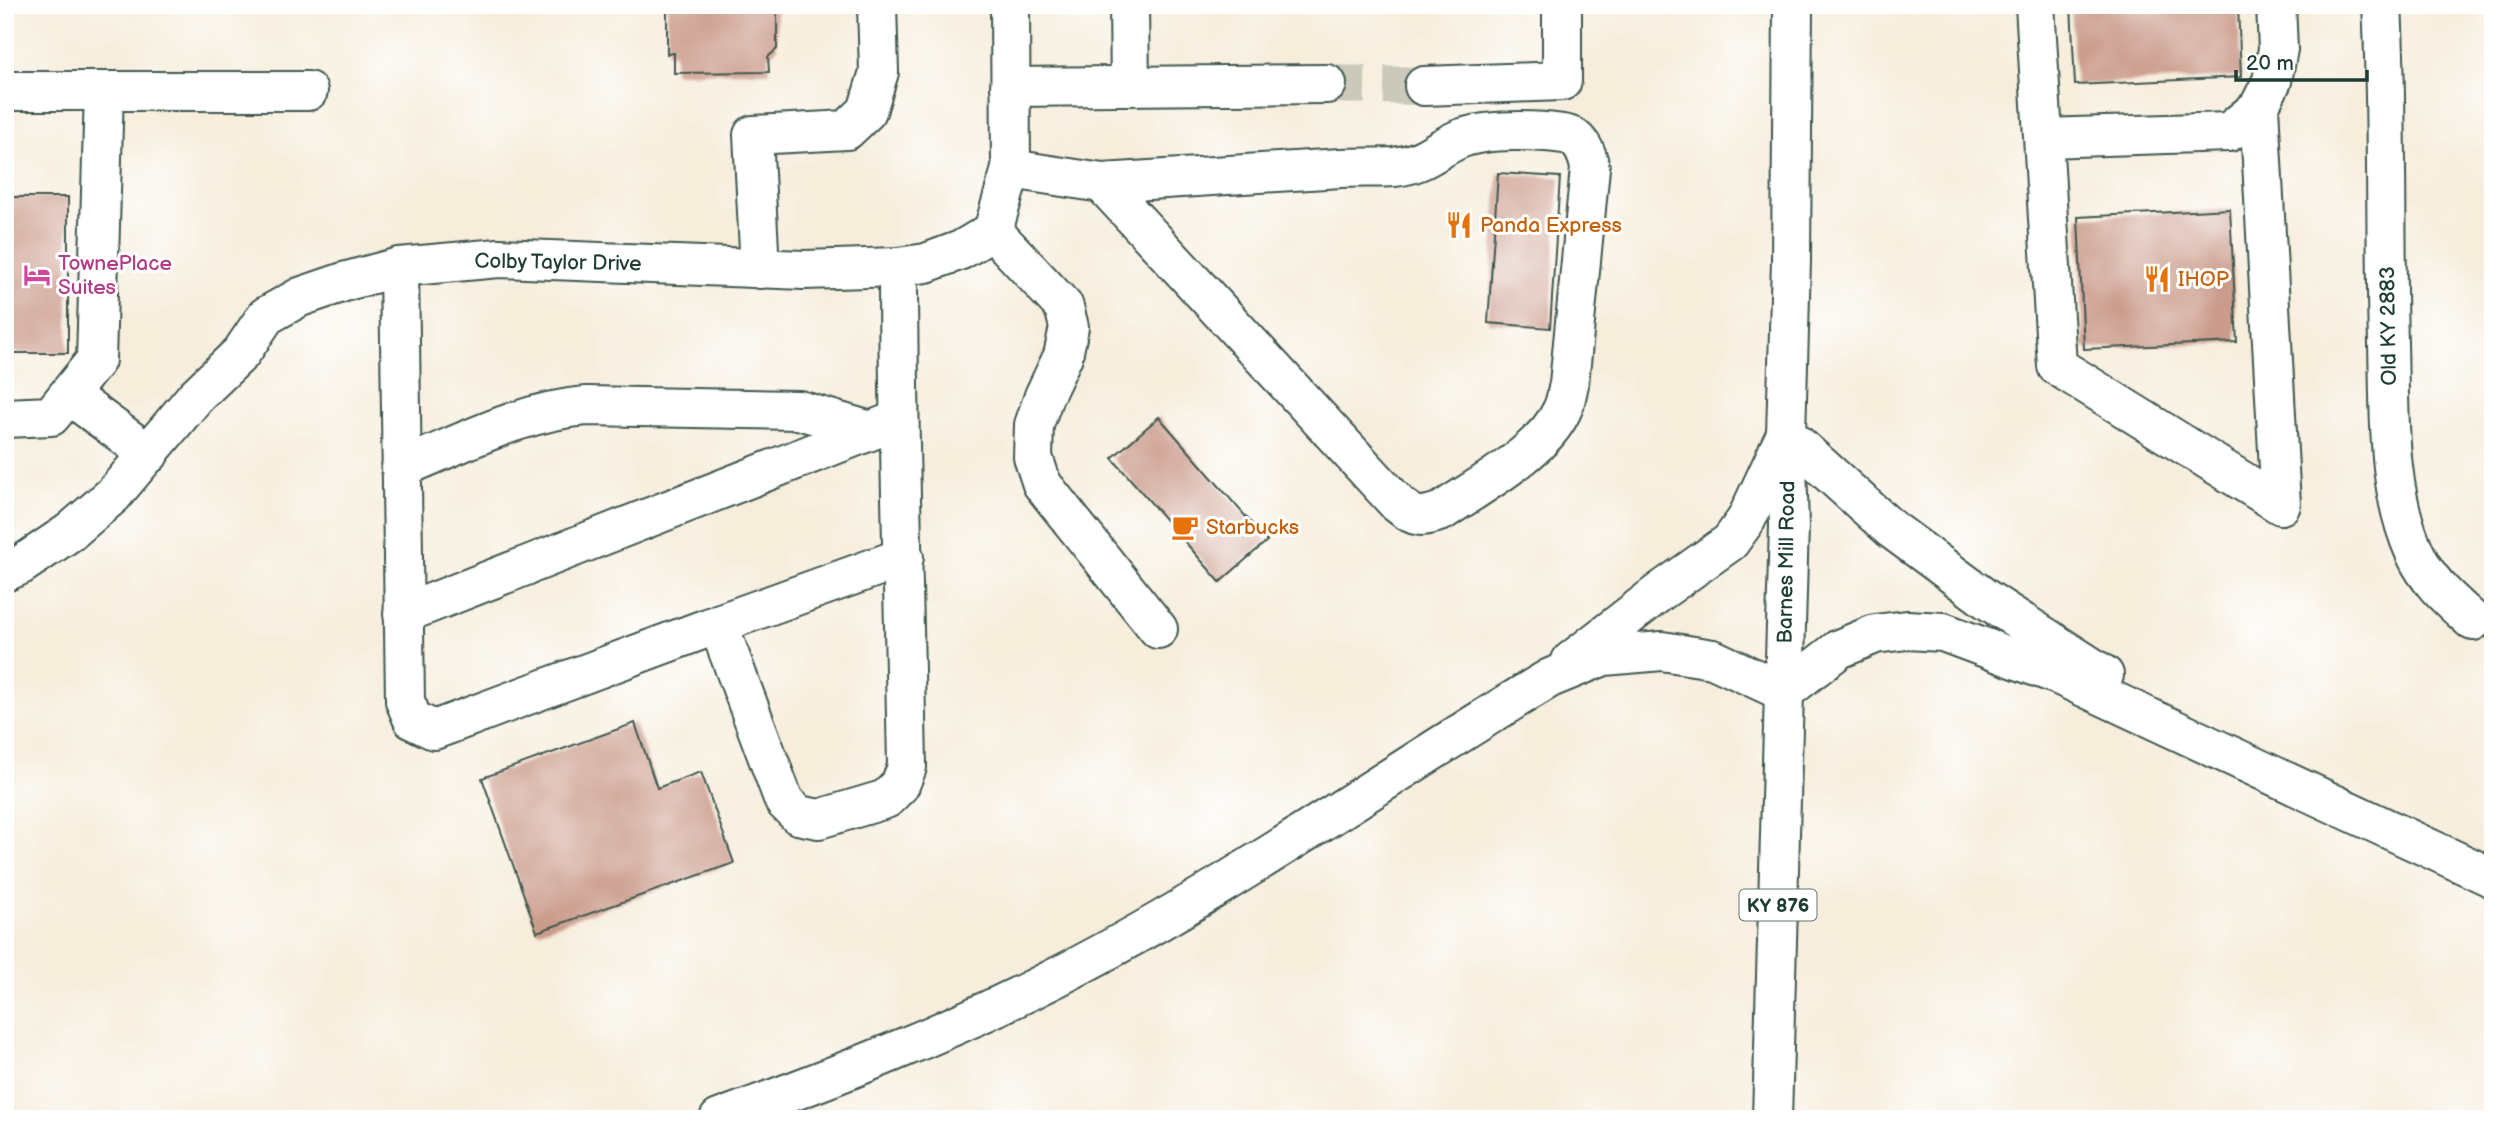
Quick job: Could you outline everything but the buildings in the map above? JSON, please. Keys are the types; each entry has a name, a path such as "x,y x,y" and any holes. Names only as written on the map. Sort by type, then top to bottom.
{"main road":[{"path":"760,269 753,135 847,130 867,111 879,72 877,5"},
{"path":"1010,5 1011,169 993,231 1064,307 1069,327 1063,356 1034,425 1033,457 1042,484 1158,629"},
{"path":"1129,5 1130,86"},
{"path":"1424,86 1562,81 1562,5"},
{"name":"Barnes Mill Road","path":"1772,1119 1789,526 1786,434 1791,261 1793,5"},
{"path":"2035,5 2057,366 2281,505 2259,107"},
{"path":"2044,138 2229,132 2259,107 2272,81 2278,49 2276,5"},
{"name":"Old KY 2883","path":"2382,5 2386,300 2393,463 2401,509 2415,553 2436,588 2473,621"},
{"path":"1010,87 1327,84"},
{"path":"5,91 309,91"},
{"path":"5,418 51,416 96,360 104,91"},
{"path":"1011,169 1102,183 1337,168 1394,167 1415,164 1459,139 1478,134 1566,134 1576,140 1587,153 1590,168 1569,384 1563,409 1552,428 1536,446 1442,511 1427,516 1412,516 1102,183"},
{"name":"Colby Taylor Drive","path":"5,572 21,565 70,532 113,495 196,396 241,354 266,316 300,297 399,267 499,258 804,270 898,267 926,263 961,250 993,231"},
{"path":"399,267 405,701 413,720 434,730 904,557"},
{"path":"718,624 784,801 798,816 818,819 886,799 900,785 907,767 904,557 884,425 898,267"},
{"path":"69,395 149,454"},
{"path":"401,468 534,414 561,408 587,406 799,410 884,425"},
{"path":"403,614 884,425"},
{"path":"719,1119 839,1075 955,1027 1062,975 1251,866 1549,678 1661,591 1730,542 1746,520 1786,434 1890,528 1986,598 2214,747"},
{"path":"1549,678 1604,656 1662,650 1713,659 1784,692 1839,649 1875,634 1907,630 1943,632 2057,675 2493,878"}],"tunnel":[{"path":"1327,84 1424,86"}],"place":[{"name":"Panda Express","path":"1459,225"},
{"name":"TownePlace Suites","path":"37,275"},
{"name":"IHOP","path":"2157,279"},
{"name":"Starbucks","path":"1185,527"}]}
